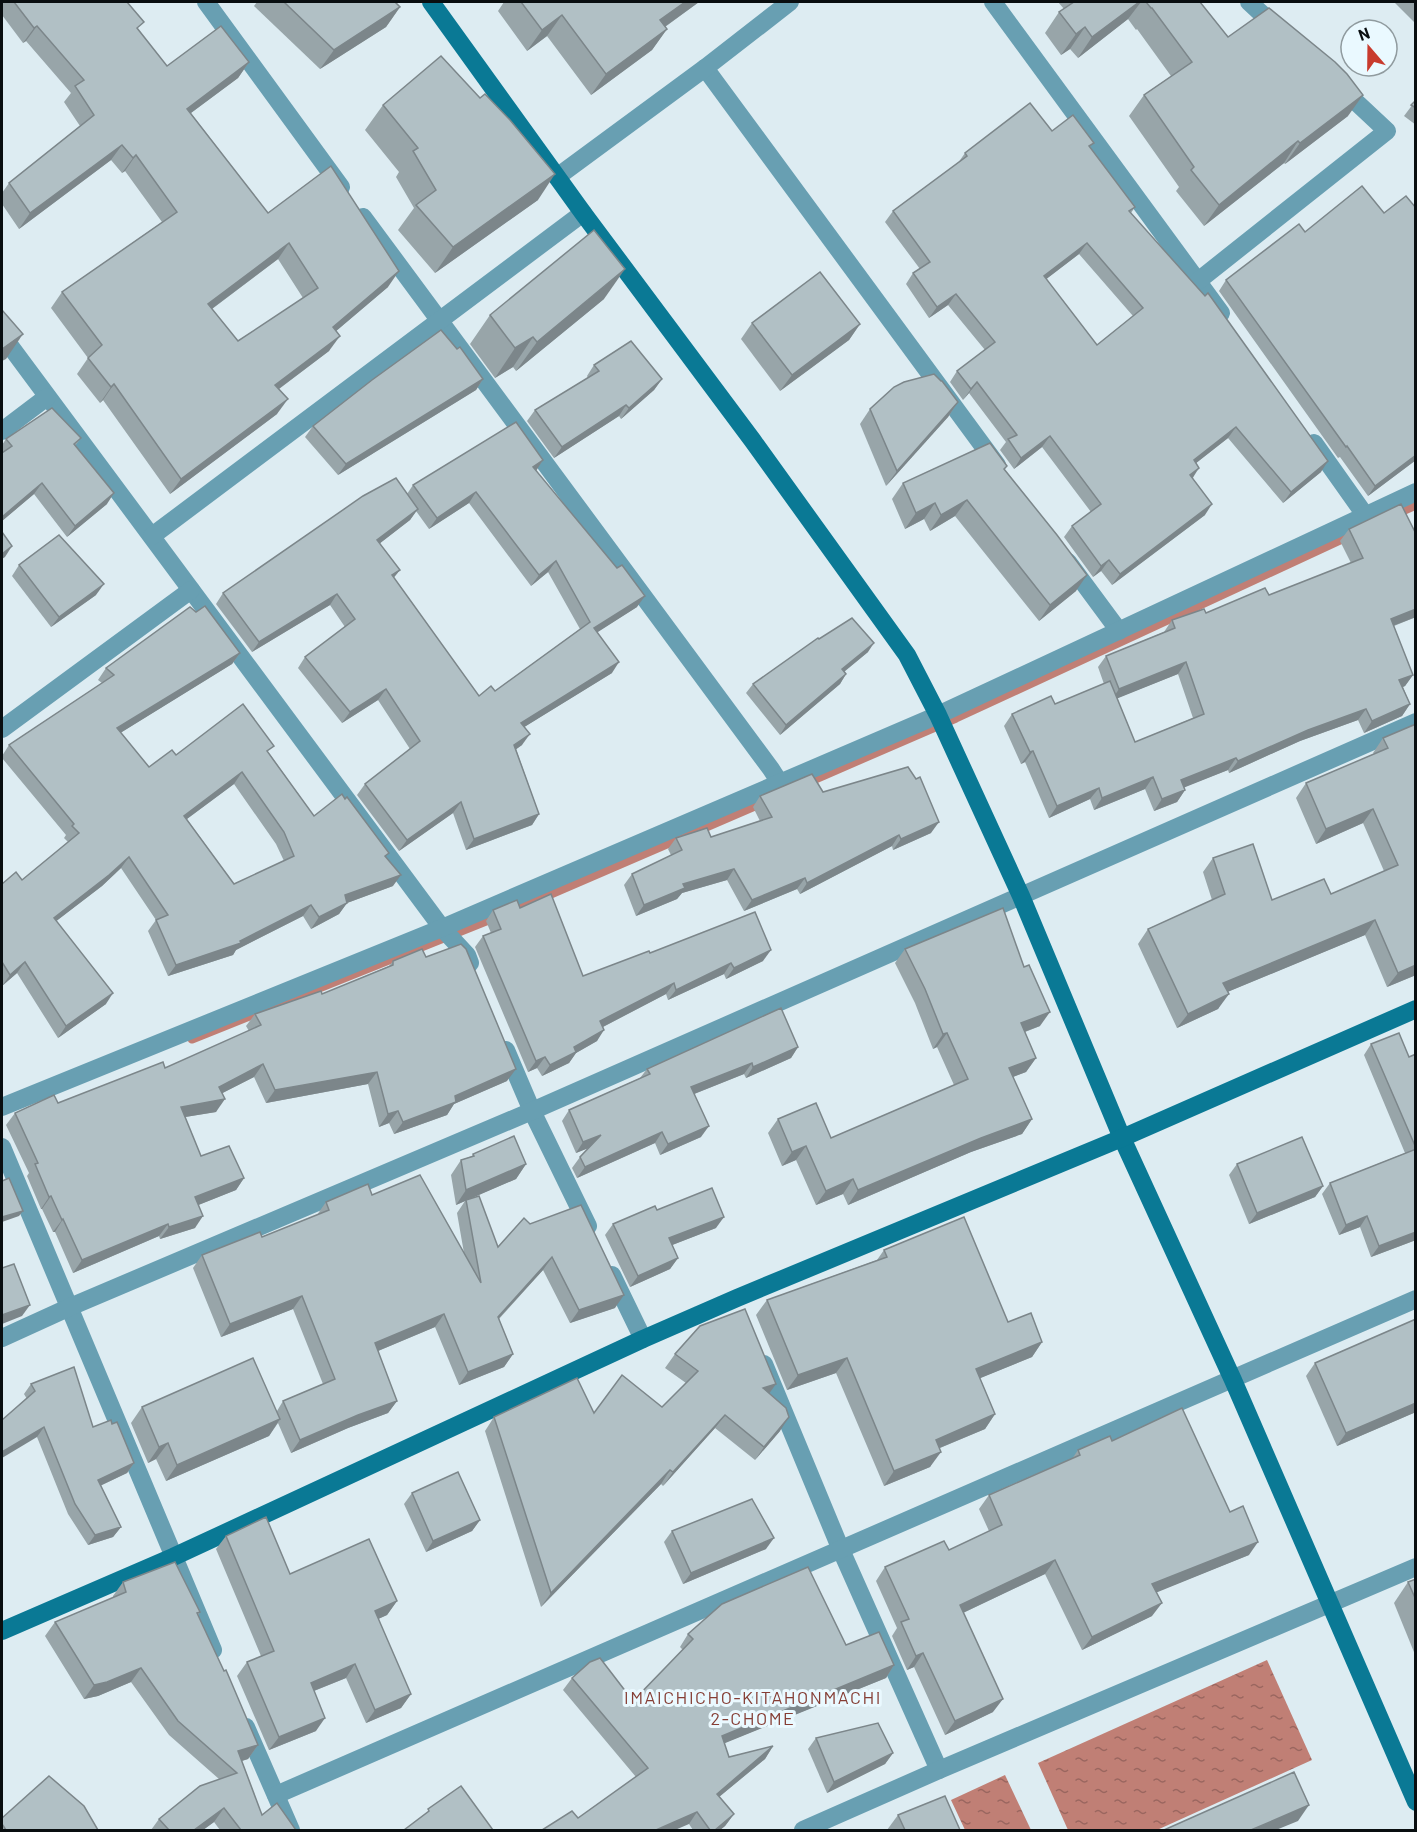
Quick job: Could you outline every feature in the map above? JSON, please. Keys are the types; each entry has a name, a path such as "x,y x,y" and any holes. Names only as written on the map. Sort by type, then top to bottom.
{"street":[{"path":"206,2 780,783"},
{"path":"430,2 583,213 753,441 907,655 938,715 1021,896 1122,1138 1233,1380 1416,1802"},
{"path":"557,177 790,2"},
{"path":"993,2 1233,329"},
{"path":"1249,2 1292,42"},
{"path":"705,68 1006,478"},
{"path":"1198,280 1387,131 1327,74"},
{"path":"152,536 583,213"},
{"path":"2,335 442,928 466,955 475,976"},
{"path":"2,431 47,397"},
{"path":"1302,427 1365,515"},
{"path":"2,1107 442,928 938,715 1416,492"},
{"path":"1056,545 1119,631"},
{"path":"2,729 192,590"},
{"path":"2,1338 532,1111 1416,722"},
{"path":"2,1630 173,1557 643,1339 739,1304 1416,1009"},
{"path":"501,1038 532,1111 643,1339"},
{"path":"2,1147 220,1665"},
{"path":"276,1796 1416,1299"},
{"path":"759,1353 842,1550 939,1770"},
{"path":"803,1830 1416,1567"},
{"path":"238,1709 291,1830"}],"water":[{"path":"1267,1660 1312,1760 1157,1830 1068,1830 1038,1763"},
{"path":"1005,1775 1031,1830 965,1830 951,1800"}],"building":[{"path":"14,2 127,2 144,22 137,28 167,66 221,26 249,62 187,109 268,213 331,166 399,271 333,327 340,336 275,385 288,399 181,479 114,384 111,387 88,358 102,345 62,292 177,212 136,155 133,158 122,145 30,213 9,183 94,115 75,86 84,80 37,26 34,28","holes":["289,243 318,288 238,341 208,304"]},
{"path":"284,2 395,2 400,7 334,50"},
{"path":"521,2 685,2 660,20 667,29 606,74 562,15 542,30"},
{"path":"1074,2 1139,2 1092,37 1085,27 1076,34 1059,12"},
{"path":"1146,2 1200,2 1228,37 1269,8 1335,62 1339,66 1339,78 1350,78 1363,95 1300,143 1298,141 1219,205 1191,170 1194,167 1144,95 1192,62"},
{"path":"441,56 480,98 485,94 555,174 453,247 416,205 436,190 413,151 418,148 383,105"},
{"path":"1030,103 1052,131 1073,115 1094,143 1089,146 1135,207 1129,211 1205,296 1208,293 1328,461 1291,492 1236,427 1194,460 1199,468 1190,475 1212,504 1120,574 1109,560 1101,566 1072,526 1101,504 1050,436 1021,458 1008,439 1017,435 977,382 971,389 957,371 995,342 956,294 937,307 913,273 930,262 893,211 967,156 965,153","holes":["1087,243 1143,308 1097,345 1044,276"]},
{"path":"1362,186 1384,213 1406,196 1416,208 1416,455 1375,486 1226,280 1299,224 1305,232"},
{"path":"594,230 625,269 537,342 533,337 515,348 490,315"},
{"path":"820,272 860,324 792,375 752,323"},
{"path":"2,310 23,334 2,349"},
{"path":"441,330 457,349 460,347 483,379 346,464 313,426"},
{"path":"631,341 662,379 629,408 626,405 562,447 535,410 599,371 594,365"},
{"path":"934,374 958,402 897,471 870,409 894,387"},
{"path":"52,408 81,438 74,444 114,493 75,526 42,483 2,517 2,453 12,446 6,439"},
{"path":"516,422 543,460 533,467 617,568 622,565 645,596 594,628 619,662 521,723 530,734 514,745 539,814 474,839 461,802 407,840 365,784 420,741 386,689 350,712 305,657 355,619 337,594 259,642 223,593 363,496 396,478 418,509 377,540 400,570 392,575 479,696 491,686 495,691 590,622 556,561 539,575 476,492 437,518 413,485"},
{"path":"990,443 1007,466 1004,469 1087,575 1050,605 967,500 941,515 935,503 916,513 903,483"},
{"path":"1401,504 1416,534 1416,609 1391,619 1413,675 1399,680 1410,704 1372,721 1366,709 1308,730 1238,761 1236,758 1181,780 1185,790 1162,799 1153,777 1102,798 1099,788 1057,806 1033,751 1030,752 1012,714 1051,696 1055,704 1110,681 1135,742 1204,714 1186,662 1119,689 1106,656 1175,628 1172,620 1204,609 1206,613 1265,588 1269,595 1363,558 1349,529"},
{"path":"2,532 12,546 2,554"},
{"path":"59,535 104,584 59,617 19,565"},
{"path":"205,606 240,653 117,728 149,767 172,750 176,755 243,704 274,746 267,751 314,816 342,794 345,799 347,797 389,853 385,856 401,875 345,895 347,903 319,917 311,905 240,941 241,943 176,965 156,920 168,915 129,857 54,918 113,993 66,1026 25,962 10,975 2,962 2,884 16,872 22,880 79,833 9,745 114,675 106,668 190,607 196,612","holes":["242,772 284,832 294,856 234,884 184,816"]},
{"path":"852,618 874,643 842,669 846,674 786,725 753,684 818,638"},
{"path":"1416,724 1416,965 1398,973 1375,920 1223,983 1229,994 1188,1014 1148,929 1225,894 1213,858 1253,844 1272,900 1324,879 1331,894 1398,865 1373,809 1326,829 1306,783 1388,748 1383,738"},
{"path":"908,767 916,779 920,777 939,822 901,839 899,835 807,883 805,878 752,900 734,869 683,884 685,888 644,905 632,874 682,850 676,838 707,828 711,837 772,817 760,796 812,774 823,792"},
{"path":"551,894 583,976 649,951 650,953 755,912 771,950 734,968 731,963 676,990 674,983 600,1021 604,1030 574,1047 576,1052 550,1065 545,1057 536,1061 483,936 501,929 493,910 517,900 520,908"},
{"path":"1003,908 1024,967 1029,965 1050,1012 1021,1023 1036,1058 1009,1068 1032,1119 858,1190 853,1179 826,1191 806,1146 792,1152 778,1119 816,1103 831,1138 968,1079 947,1033 943,1034 925,989 905,949"},
{"path":"461,944 466,949 516,1069 455,1096 456,1102 403,1122 398,1111 388,1114 377,1072 275,1090 263,1064 219,1087 225,1099 181,1107 201,1156 229,1146 244,1178 195,1197 203,1216 169,1227 168,1224 82,1260 51,1196 49,1197 35,1164 38,1163 15,1113 54,1095 58,1103 163,1062 165,1068 261,1025 255,1014 321,991 322,994 393,965 393,961 422,949 426,957"},
{"path":"781,1008 798,1047 753,1067 752,1063 691,1087 709,1126 668,1144 662,1132 585,1167 580,1157 601,1135 583,1142 569,1110 650,1074 647,1069"},
{"path":"1399,1033 1409,1057 1416,1054 1416,1148 1371,1044"},
{"path":"514,1136 526,1164 466,1190 461,1160"},
{"path":"1302,1137 1323,1186 1257,1213 1237,1164"},
{"path":"1416,1149 1416,1232 1379,1246 1367,1216 1346,1225 1330,1183"},
{"path":"420,1175 481,1283 466,1200 479,1196 498,1247 524,1218 530,1224 581,1205 624,1295 579,1310 552,1257 498,1317 513,1354 468,1372 444,1314 375,1343 397,1401 300,1440 283,1401 335,1379 302,1296 230,1324 202,1255 260,1232 262,1237 329,1210 326,1202 368,1184 372,1195"},
{"path":"9,1178 23,1211 2,1217 2,1181"},
{"path":"712,1188 724,1217 669,1238 678,1258 638,1276 613,1224 655,1206 657,1210"},
{"path":"964,1217 1008,1322 1031,1313 1042,1342 976,1369 995,1414 936,1440 941,1452 894,1471 847,1358 798,1375 767,1300 887,1257 884,1250"},
{"path":"14,1264 30,1305 2,1315 2,1268"},
{"path":"745,1309 776,1384 763,1388 786,1408 789,1417 764,1447 725,1415 673,1472 670,1470 551,1593 494,1417 577,1378 594,1413 622,1375 662,1407 698,1371 675,1354 700,1326"},
{"path":"1416,1319 1416,1403 1346,1433 1315,1363"},
{"path":"253,1358 280,1419 177,1465 168,1443 159,1447 142,1407"},
{"path":"74,1367 93,1427 111,1420 112,1424 117,1422 134,1463 98,1480 121,1527 95,1535 75,1504 44,1427 2,1452 2,1420 35,1391 31,1384"},
{"path":"1182,1408 1230,1512 1243,1506 1258,1542 1152,1584 1162,1603 1092,1637 1055,1560 960,1605 1003,1699 955,1721 923,1653 916,1656 901,1622 909,1619 885,1567 944,1541 949,1550 1002,1525 989,1495 1080,1455 1078,1450 1110,1436 1112,1441"},
{"path":"458,1472 480,1520 433,1541 412,1493"},
{"path":"752,1499 774,1538 691,1573 672,1531"},
{"path":"266,1517 290,1574 369,1539 397,1601 375,1611 411,1694 375,1710 355,1664 311,1683 325,1718 279,1737 247,1662 274,1651 226,1536"},
{"path":"175,1562 200,1612 197,1613 224,1671 226,1670 258,1745 238,1751 262,1815 277,1803 296,1830 241,1830 224,1808 194,1830 169,1830 159,1819 200,1786 237,1773 178,1721 141,1668 94,1685 55,1622 126,1592 123,1582"},
{"path":"808,1567 846,1645 879,1632 894,1665 722,1736 729,1757 773,1746 717,1794 734,1814 715,1830 710,1830 697,1812 656,1830 542,1830 572,1811 578,1818 648,1768 572,1678 590,1662 600,1658 633,1701 693,1639 688,1634 722,1604"},
{"path":"1416,1579 1416,1600 1408,1582"},
{"path":"878,1723 893,1753 834,1782 816,1738"},
{"path":"1294,1772 1309,1805 1251,1830 1164,1830"},
{"path":"49,1776 84,1806 98,1830 6,1830 2,1824 2,1818"},
{"path":"461,1786 493,1830 404,1830 429,1811 428,1809"},
{"path":"945,1796 960,1830 905,1830 898,1815"}],"waterway":[{"path":"1393,515 1416,505"},
{"path":"806,783 956,718 1351,535"},
{"path":"509,912 764,802"},
{"path":"192,1039 496,917"}],"district":[{"name":"IMAICHICHO-KITAHONMACHI 2-CHOME","path":"753,1707"}]}
